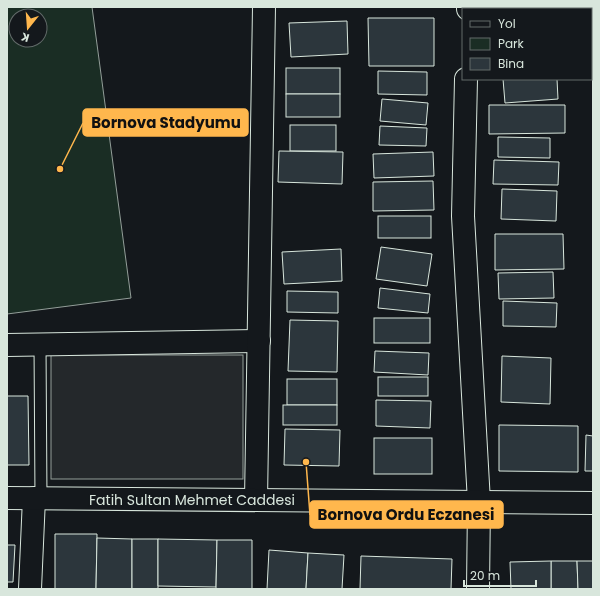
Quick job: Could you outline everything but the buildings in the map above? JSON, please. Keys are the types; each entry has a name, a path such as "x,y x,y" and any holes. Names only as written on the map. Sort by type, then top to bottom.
{"street":[{"path":"256,500 264,7"},
{"path":"466,80 463,216 479,502 478,589"},
{"path":"7,345 259,341"},
{"name":"Fatih Sultan Mehmet Caddesi","path":"7,498 593,503"},
{"path":"30,589 38,499"}],"lane":[{"path":"38,499 40,344"}],"green space":[{"path":"7,7 92,7 131,298 7,314"}],"shaded area":[{"path":"51,355 243,355 243,479 51,479"}],"place":[{"name":"Bornova Stadyumu","path":"60,169"},
{"name":"Bornova Ordu Eczanesi","path":"306,462"}]}
